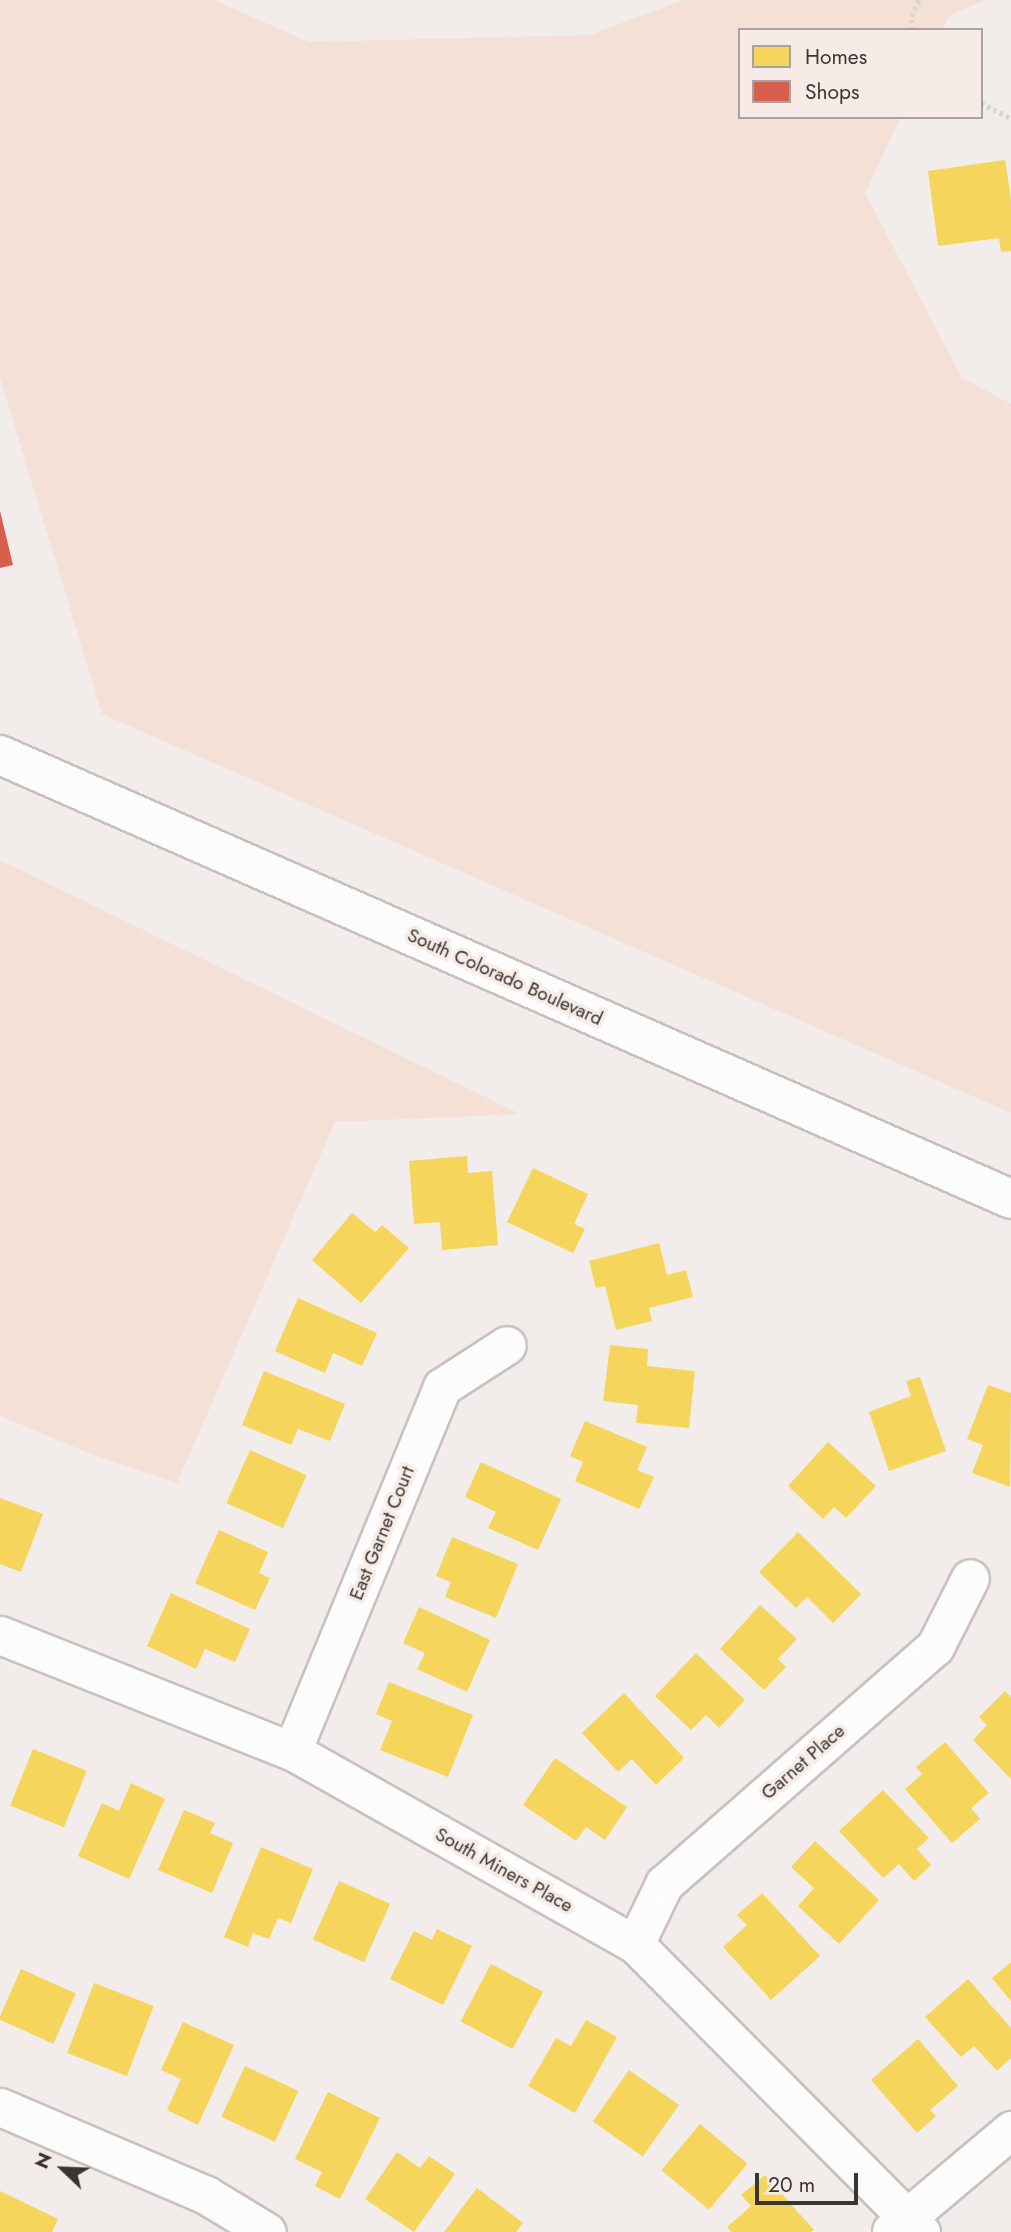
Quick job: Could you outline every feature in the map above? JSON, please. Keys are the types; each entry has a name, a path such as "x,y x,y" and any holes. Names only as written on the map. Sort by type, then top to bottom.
{"main road":[{"name":"South Colorado Boulevard","path":"0,755 1011,1199"}],"street":[{"name":"East Garnet Court","path":"292,1751 442,1387 507,1345"},
{"name":"Garnet Place","path":"635,1944 664,1884 935,1647 970,1578"},
{"name":"South Miners Place","path":"0,1635 292,1751 635,1944 907,2227"},
{"path":"0,2107 206,2195 267,2232"},
{"path":"907,2227 1011,2130"}],"path":[{"path":"912,28 911,16 919,0"},
{"path":"983,104 1011,118"}],"shaded area":[{"path":"0,0 214,0 309,42 590,35 683,0 985,0 949,16 943,28 738,28 738,119 900,119 865,193 962,378 1011,404 1011,1113 102,714 0,378"},
{"path":"0,860 520,1114 335,1122 177,1483 86,1452 0,1416"}],"building: Homes":[{"path":"1005,160 1011,199 1011,251 1001,252 999,238 938,246 928,171"},
{"path":"467,1156 468,1173 492,1171 498,1245 442,1250 440,1222 414,1224 409,1161"},
{"path":"533,1168 588,1194 574,1224 585,1229 573,1253 507,1222"},
{"path":"352,1213 375,1232 382,1225 409,1248 361,1303 312,1260"},
{"path":"659,1243 667,1275 686,1270 693,1297 649,1308 652,1321 616,1330 605,1286 596,1288 589,1261"},
{"path":"298,1298 377,1333 362,1366 333,1353 325,1373 275,1351"},
{"path":"610,1345 648,1349 647,1366 695,1371 689,1428 636,1423 638,1405 603,1401"},
{"path":"264,1371 345,1404 330,1441 298,1429 291,1445 242,1425"},
{"path":"920,1377 946,1451 889,1471 869,1412 911,1396 906,1381"},
{"path":"988,1385 1011,1393 1010,1487 972,1473 983,1445 967,1439"},
{"path":"585,1421 647,1447 637,1470 654,1477 639,1509 575,1481 583,1462 570,1456"},
{"path":"828,1442 876,1486 846,1518 834,1507 823,1519 788,1486"},
{"path":"250,1450 307,1475 283,1528 226,1503"},
{"path":"481,1462 561,1499 538,1550 488,1528 496,1512 465,1497"},
{"path":"0,1498 43,1514 21,1572 0,1564"},
{"path":"219,1530 268,1552 259,1573 270,1578 255,1610 195,1583"},
{"path":"798,1532 861,1594 833,1623 807,1597 796,1608 759,1572"},
{"path":"452,1537 518,1564 496,1618 445,1597 451,1582 436,1576"},
{"path":"171,1593 250,1629 235,1662 205,1649 196,1669 147,1646"},
{"path":"760,1605 797,1639 778,1659 786,1667 764,1690 720,1649"},
{"path":"419,1607 490,1640 467,1692 417,1669 425,1653 403,1643"},
{"path":"696,1653 745,1700 719,1728 706,1715 691,1730 655,1696"},
{"path":"389,1682 473,1715 448,1777 380,1750 392,1721 376,1714"},
{"path":"1005,1691 1011,1697 1011,1779 973,1740 987,1725 979,1717"},
{"path":"624,1693 684,1758 656,1785 632,1759 618,1772 582,1733"},
{"path":"945,1742 989,1793 971,1808 980,1819 952,1843 905,1789 922,1774 916,1767"},
{"path":"33,1749 87,1771 64,1827 10,1806"},
{"path":"555,1758 627,1807 605,1840 586,1827 576,1841 523,1805"},
{"path":"131,1783 165,1799 129,1879 78,1856 102,1803 119,1811"},
{"path":"883,1790 929,1838 917,1849 931,1865 914,1881 899,1864 883,1878 839,1831"},
{"path":"184,1810 215,1823 210,1833 233,1843 212,1893 158,1870"},
{"path":"815,1841 879,1900 839,1944 798,1906 814,1888 791,1867"},
{"path":"261,1847 313,1869 291,1923 278,1918 269,1939 253,1933 248,1947 224,1937"},
{"path":"339,1881 390,1904 364,1962 313,1939"},
{"path":"762,1893 820,1956 771,2000 723,1947 747,1925 737,1915"},
{"path":"437,1929 472,1946 443,2005 390,1979 414,1931 432,1940"},
{"path":"1011,1962 1011,2001 992,1978"},
{"path":"491,1964 543,1992 513,2049 460,2021"},
{"path":"21,1969 76,1993 53,2044 0,2020"},
{"path":"968,1979 1011,2028 1011,2058 997,2071 974,2046 961,2057 925,2017"},
{"path":"94,1983 154,2006 127,2076 67,2053"},
{"path":"586,2020 617,2037 575,2113 528,2086 556,2038 571,2046"},
{"path":"183,2022 234,2045 198,2125 167,2110 181,2079 161,2070"},
{"path":"918,2039 958,2086 930,2110 936,2116 917,2133 871,2080"},
{"path":"245,2066 298,2091 275,2142 221,2117"},
{"path":"629,2070 679,2105 643,2157 593,2122"},
{"path":"328,2092 380,2118 340,2199 315,2186 322,2172 295,2159"},
{"path":"700,2124 747,2164 709,2210 661,2170"},
{"path":"397,2152 420,2168 429,2156 455,2174 414,2232 365,2199"},
{"path":"765,2175 814,2230 732,2232 727,2227 751,2206 741,2195"},
{"path":"477,2188 523,2223 516,2232 444,2232"},
{"path":"0,2191 58,2219 52,2232 0,2232"}],"building: Shops":[{"path":"0,511 13,565 0,568"}]}
